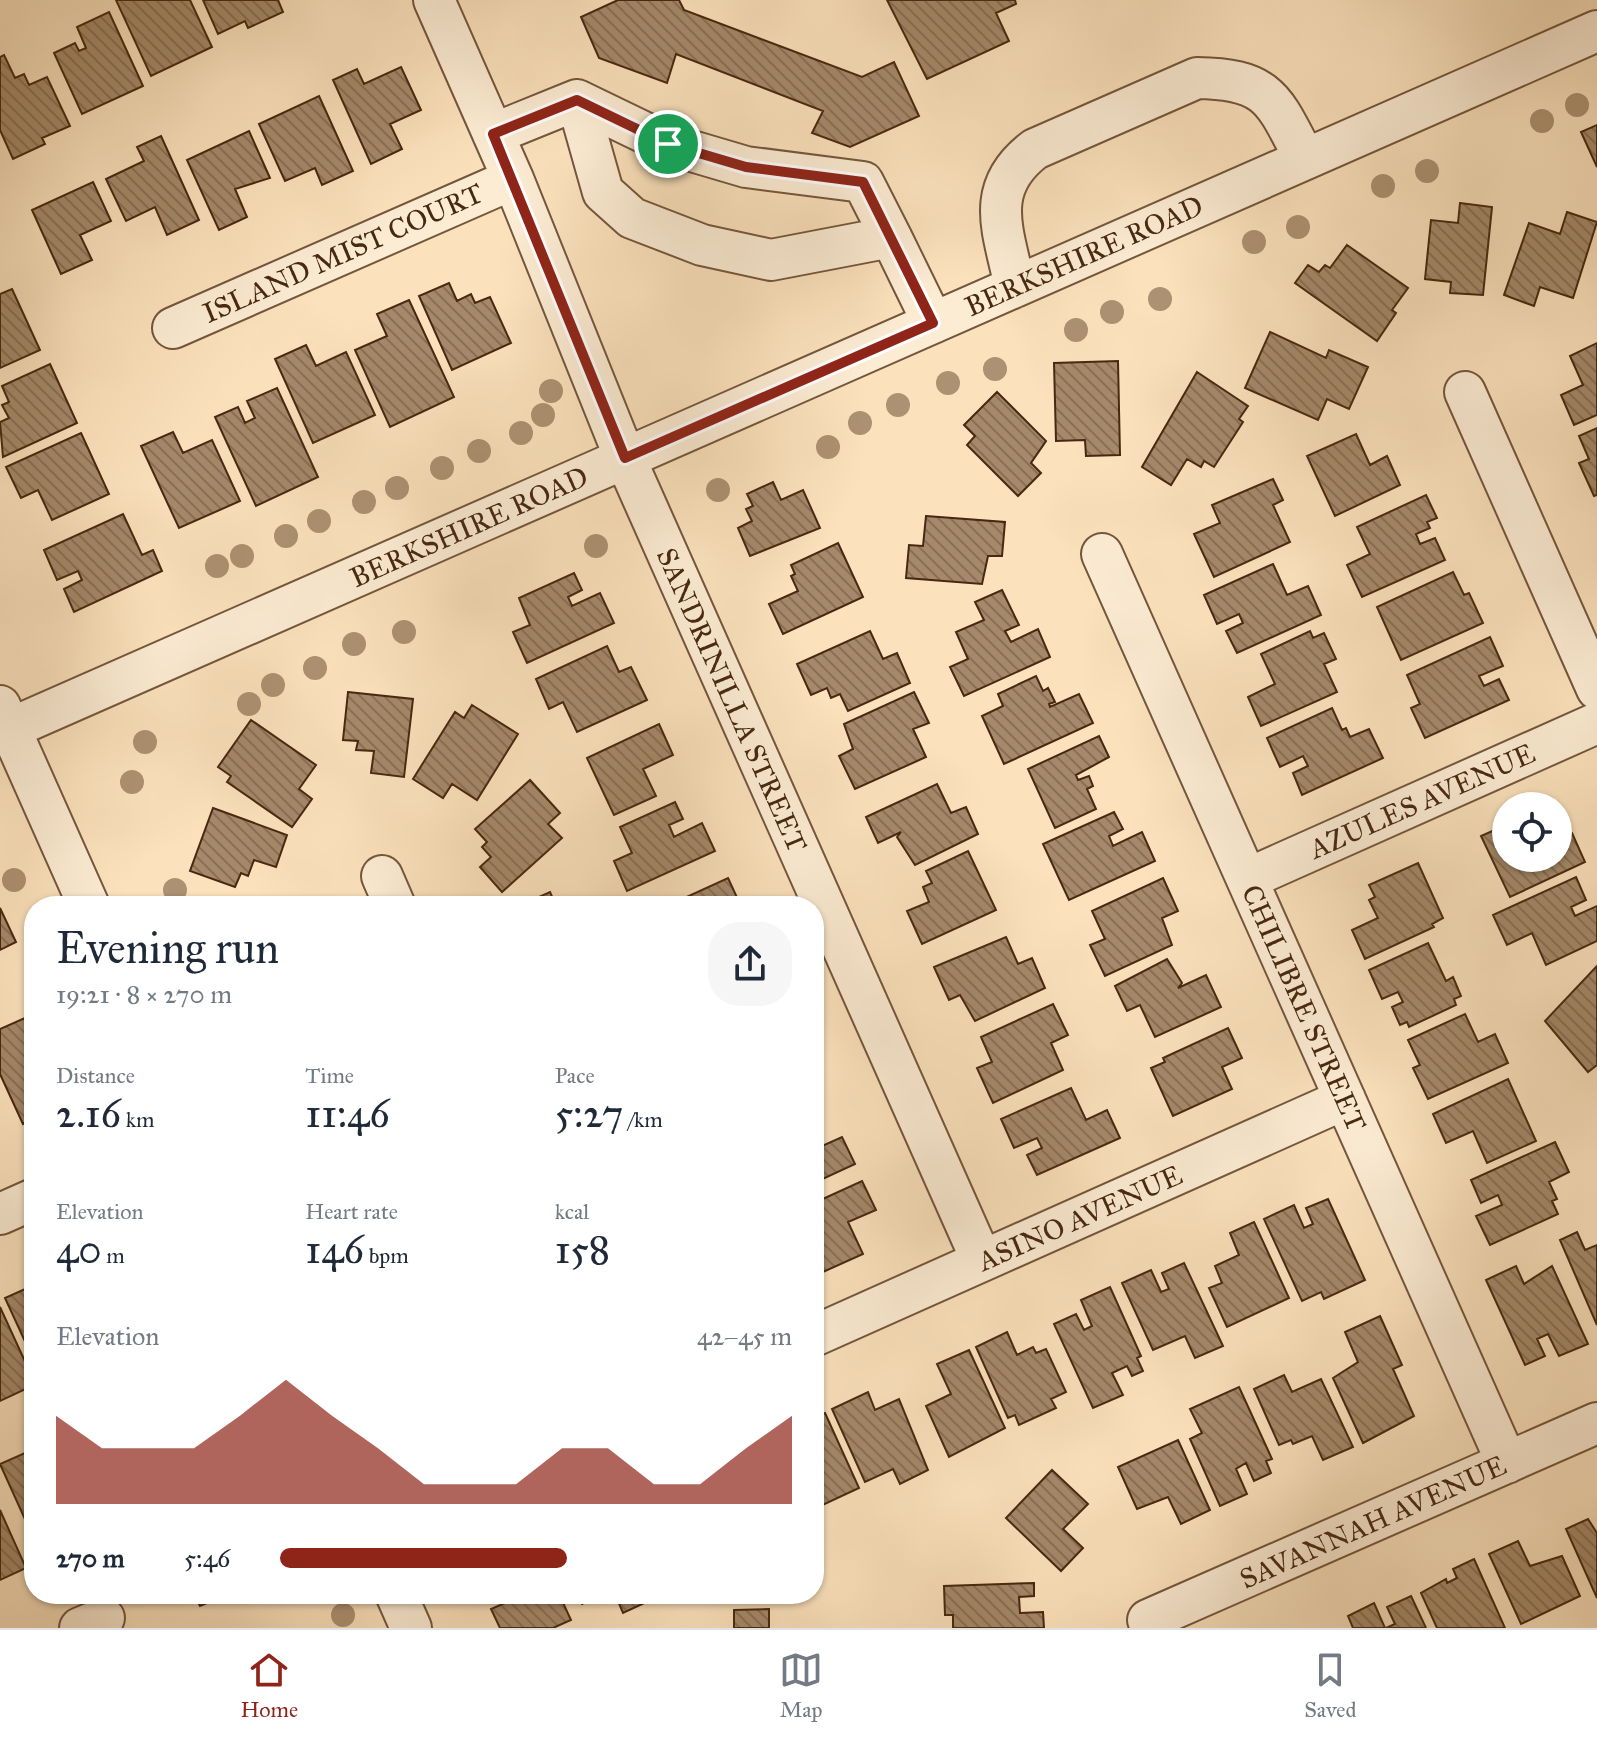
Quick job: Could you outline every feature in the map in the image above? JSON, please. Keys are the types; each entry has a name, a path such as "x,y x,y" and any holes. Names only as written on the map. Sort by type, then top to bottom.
{"street":[{"name":"SANDRINILLA STREET","path":"434,0 513,179 625,458 820,896"},
{"name":"BERKSHIRE ROAD","path":"3,722 625,458 1597,31"},
{"path":"1015,287 999,204 1015,168 1035,149 1197,78 1225,79 1263,91 1275,103 1305,159"},
{"path":"577,100 603,192 632,218 702,245 771,260 891,237"},
{"path":"493,134 577,100 668,144 746,167 863,182 933,323"},
{"name":"ISLAND MIST COURT","path":"173,328 513,179"},
{"path":"1465,392 1597,689"},
{"name":"CHILIBRE STREET","path":"1102,554 1507,1463"},
{"path":"3,722 84,896"},
{"name":"AZULES AVENUE","path":"1247,879 1597,723"},
{"name":"SANDRINILLA STREET","path":"824,906 982,1261"},
{"name":"ASINO AVENUE","path":"824,1332 1345,1099"},
{"path":"0,1214 24,1203"},
{"name":"SAVANNAH AVENUE","path":"1148,1620 1597,1423"},
{"path":"400,1604 411,1628"}],"building":[{"path":"116,0 190,0 212,47 151,76"},
{"path":"203,0 278,0 283,12 248,28 245,21 218,34"},
{"path":"618,0 679,0 684,10 862,77 894,62 919,116 850,147 812,133 823,111 676,54 667,83 599,58 581,17"},
{"path":"887,0 1015,0 1016,4 996,13 1009,41 927,79"},
{"path":"109,12 143,86 82,114 54,53 75,43 79,51 86,48 77,27"},
{"path":"4,55 15,78 24,74 29,85 47,77 70,126 42,138 45,144 13,159 0,130 0,57"},
{"path":"401,67 421,110 390,124 402,149 371,164 333,80 357,69 364,84"},
{"path":"319,96 353,171 322,185 315,168 285,181 259,124"},
{"path":"1597,125 1597,167 1581,132"},
{"path":"249,131 270,178 235,189 247,217 219,230 187,160"},
{"path":"161,136 199,220 167,235 155,207 126,221 106,179 144,161 137,147"},
{"path":"93,182 111,221 80,235 92,260 61,274 32,210"},
{"path":"1460,203 1492,207 1483,295 1450,293 1451,282 1425,279 1431,220 1458,223"},
{"path":"1567,212 1597,222 1573,298 1540,287 1534,306 1504,295 1529,223 1560,234"},
{"path":"1347,245 1408,288 1392,310 1396,313 1377,341 1295,283 1308,265 1319,272 1325,265 1330,268"},
{"path":"449,283 457,301 471,294 475,303 490,297 511,343 452,370 419,296"},
{"path":"12,289 40,350 0,368 0,294"},
{"path":"409,300 454,397 390,427 355,350 387,336 377,314"},
{"path":"1270,332 1326,358 1329,350 1368,367 1349,409 1327,399 1318,420 1245,388"},
{"path":"1597,343 1597,415 1574,425 1561,395 1583,385 1570,356"},
{"path":"306,345 316,366 346,352 375,415 313,443 275,359"},
{"path":"1118,361 1120,455 1086,456 1085,440 1056,441 1054,363"},
{"path":"50,364 77,423 3,457 0,422 9,418 2,405 9,402 2,386"},
{"path":"1197,372 1248,406 1239,419 1243,422 1214,467 1204,461 1201,467 1187,459 1171,485 1142,467"},
{"path":"277,388 318,477 256,506 215,417 238,407 245,423 255,418 247,401"},
{"path":"997,392 1046,441 1031,463 1041,473 1018,496 967,445 975,436 964,425"},
{"path":"1597,428 1597,495 1594,496 1579,463 1589,459 1579,436"},
{"path":"173,432 183,453 212,440 240,501 179,528 141,446"},
{"path":"81,433 109,494 52,520 38,490 21,498 6,467"},
{"path":"1356,434 1370,465 1387,456 1400,485 1335,516 1307,456"},
{"path":"1273,479 1283,500 1273,505 1290,542 1214,577 1194,534 1220,523 1212,505"},
{"path":"773,482 781,500 803,490 820,528 750,556 738,528 752,521 746,509 753,506 747,494"},
{"path":"1426,495 1437,518 1427,522 1430,528 1416,534 1420,544 1435,538 1445,560 1362,597 1347,565 1370,554 1357,527"},
{"path":"123,514 142,555 153,550 162,571 74,612 64,589 82,580 78,571 57,580 44,550"},
{"path":"926,516 1005,522 1002,556 988,556 982,584 906,578 909,545 923,546"},
{"path":"838,543 863,597 783,634 769,604 798,591 791,576 795,574 791,565"},
{"path":"1273,564 1287,595 1308,586 1321,615 1237,653 1226,631 1243,623 1239,614 1217,624 1204,595"},
{"path":"1453,572 1464,595 1469,593 1483,623 1401,660 1377,607"},
{"path":"574,573 582,590 568,597 572,606 600,593 614,623 527,663 513,632 530,625 519,598"},
{"path":"1002,590 1019,625 1005,631 1011,642 1038,629 1050,657 964,696 950,667 968,659 956,632 984,620 975,602"},
{"path":"870,631 883,659 897,653 910,683 848,711 840,694 831,698 827,688 811,695 797,664"},
{"path":"1310,631 1313,638 1324,633 1336,659 1324,664 1337,692 1261,726 1248,697 1275,684 1261,654"},
{"path":"1490,637 1503,666 1479,676 1484,686 1499,679 1509,700 1425,738 1411,708 1420,704 1407,675"},
{"path":"607,646 619,672 631,667 647,700 577,732 563,702 549,709 536,679"},
{"path":"1036,676 1043,691 1048,688 1055,702 1049,704 1050,707 1079,694 1093,723 1004,764 982,716 1003,706 998,694"},
{"path":"348,692 413,699 404,777 371,773 374,751 356,750 358,741 343,740"},
{"path":"914,692 929,723 913,729 926,757 855,789 839,756 853,749 844,724"},
{"path":"472,705 518,734 477,800 452,784 443,798 413,779 455,712 464,718"},
{"path":"1332,708 1342,730 1346,728 1350,737 1369,729 1383,758 1302,795 1293,773 1308,766 1303,756 1280,767 1267,738"},
{"path":"251,720 316,765 299,789 312,799 292,827 227,782 231,776 218,767"},
{"path":"659,724 673,755 643,769 656,796 614,815 587,758"},
{"path":"1099,736 1109,757 1076,775 1078,780 1089,776 1093,786 1087,789 1096,809 1055,828 1028,769"},
{"path":"530,780 560,813 548,824 562,838 502,892 480,867 491,857 482,847 487,842 475,829"},
{"path":"937,784 951,813 966,807 978,834 915,865 897,837 901,832 878,843 866,817"},
{"path":"675,802 683,819 669,825 674,837 702,823 715,851 627,891 614,861 632,853 620,827"},
{"path":"213,808 287,835 276,867 254,860 248,876 241,873 235,887 190,871"},
{"path":"1114,812 1123,829 1109,836 1113,846 1142,832 1155,861 1069,900 1043,844"},
{"path":"1492,831 1492,859 1481,836"},
{"path":"1572,833 1585,862 1572,868"},
{"path":"968,851 996,910 922,944 907,911 929,902 923,887 932,883 926,871"},
{"path":"1418,863 1443,918 1432,924 1434,927 1365,959 1352,930 1378,918 1369,900 1375,897 1369,885"},
{"path":"1498,872 1564,872 1510,897"},
{"path":"1576,877 1586,900 1571,907 1575,916 1597,906 1597,941 1546,965 1532,933 1507,945 1493,915"},
{"path":"728,878 736,896 689,896"},
{"path":"1163,878 1178,911 1162,918 1172,945 1105,976 1090,945 1105,939 1092,911"},
{"path":"0,908 16,942 0,950"},
{"path":"1006,937 1018,964 1032,958 1045,988 975,1021 960,995 949,1000 934,967"},
{"path":"1428,943 1446,981 1453,977 1461,996 1454,999 1456,1005 1409,1027 1407,1022 1400,1025 1392,1007 1403,1002 1398,992 1382,999 1369,970"},
{"path":"1167,959 1182,983 1178,988 1206,975 1221,1007 1155,1037 1140,1005 1127,1011 1115,986"},
{"path":"1597,966 1597,1065 1588,1072 1545,1021"},
{"path":"1053,1004 1068,1035 1051,1043 1063,1070 993,1103 977,1068 992,1062 981,1037"},
{"path":"1465,1014 1478,1042 1495,1034 1508,1063 1428,1099 1413,1068 1420,1065 1408,1040"},
{"path":"24,1018 23,1124 0,1074 0,1029"},
{"path":"1228,1028 1242,1058 1222,1067 1232,1089 1173,1116 1151,1068 1165,1062 1163,1058"},
{"path":"1508,1079 1536,1141 1487,1163 1473,1131 1446,1143 1433,1114"},
{"path":"1071,1088 1086,1120 1107,1110 1120,1138 1037,1175 1027,1155 1042,1148 1037,1138 1014,1148 1001,1119"},
{"path":"842,1137 855,1164 824,1178 824,1145"},
{"path":"1555,1142 1569,1172 1549,1182 1557,1199 1552,1201 1558,1214 1490,1245 1476,1216 1502,1205 1498,1195 1481,1203 1471,1180"},
{"path":"862,1181 876,1210 848,1222 863,1254 824,1272 824,1198"},
{"path":"1328,1199 1365,1280 1324,1299 1321,1292 1302,1301 1264,1219 1294,1205 1304,1228 1313,1224 1306,1208"},
{"path":"1254,1222 1289,1298 1227,1327 1209,1288 1222,1283 1215,1266 1239,1255 1230,1233"},
{"path":"1577,1232 1585,1250 1597,1245 1597,1325 1560,1240"},
{"path":"1184,1263 1223,1346 1195,1358 1185,1336 1153,1350 1122,1283 1151,1270 1161,1292 1169,1289 1162,1273"},
{"path":"1516,1266 1524,1284 1552,1266 1588,1344 1559,1356 1548,1334 1537,1339 1545,1356 1525,1365 1486,1280"},
{"path":"1110,1287 1141,1356 1137,1358 1143,1371 1132,1376 1127,1366 1112,1373 1123,1395 1093,1408 1054,1324 1076,1314 1084,1330 1092,1326 1081,1300"},
{"path":"24,1289 24,1339 5,1298"},
{"path":"0,1307 24,1359 24,1390 0,1401"},
{"path":"1380,1316 1402,1365 1393,1369 1414,1416 1363,1443 1333,1378 1358,1362 1345,1332"},
{"path":"1007,1332 1017,1355 1033,1347 1036,1353 1046,1349 1066,1392 1051,1399 1056,1408 1019,1425 1015,1415 1008,1418 976,1347"},
{"path":"969,1350 1005,1428 949,1457 926,1406 951,1394 937,1364"},
{"path":"1284,1375 1292,1392 1321,1379 1353,1447 1323,1460 1312,1436 1293,1444 1291,1440 1279,1445 1254,1389"},
{"path":"1239,1387 1272,1459 1266,1461 1271,1473 1254,1481 1246,1463 1236,1469 1247,1494 1220,1506 1190,1439 1202,1433 1190,1409"},
{"path":"868,1392 875,1410 899,1399 928,1470 900,1484 893,1469 865,1482 832,1409"},
{"path":"824,1413 859,1488 824,1504"},
{"path":"1178,1440 1210,1510 1181,1524 1168,1497 1137,1509 1118,1467"},
{"path":"24,1453 24,1517 0,1464"},
{"path":"1052,1470 1088,1504 1063,1529 1083,1548 1061,1571 1006,1518"},
{"path":"0,1510 24,1569 0,1580"},
{"path":"1588,1519 1597,1533 1597,1598 1566,1529"},
{"path":"1518,1541 1530,1566 1562,1556 1580,1596 1521,1624 1489,1554"},
{"path":"1474,1559 1505,1628 1437,1628 1421,1593 1446,1579 1447,1583 1457,1578 1453,1569"},
{"path":"1034,1583 1034,1596 1019,1597 1020,1613 1043,1612 1044,1628 953,1628 953,1615 945,1615 944,1586"},
{"path":"1411,1596 1426,1628 1386,1628 1395,1624 1387,1607"},
{"path":"1374,1603 1385,1628 1353,1628 1348,1616"},
{"path":"503,1604 564,1604 571,1620 553,1628 500,1628 491,1609"},
{"path":"619,1604 642,1604 623,1613"},
{"path":"769,1609 769,1628 734,1628 734,1610"}],"route":[{"path":"577,100 668,144 746,167 863,182 933,323 625,458 493,134 577,100"}]}
